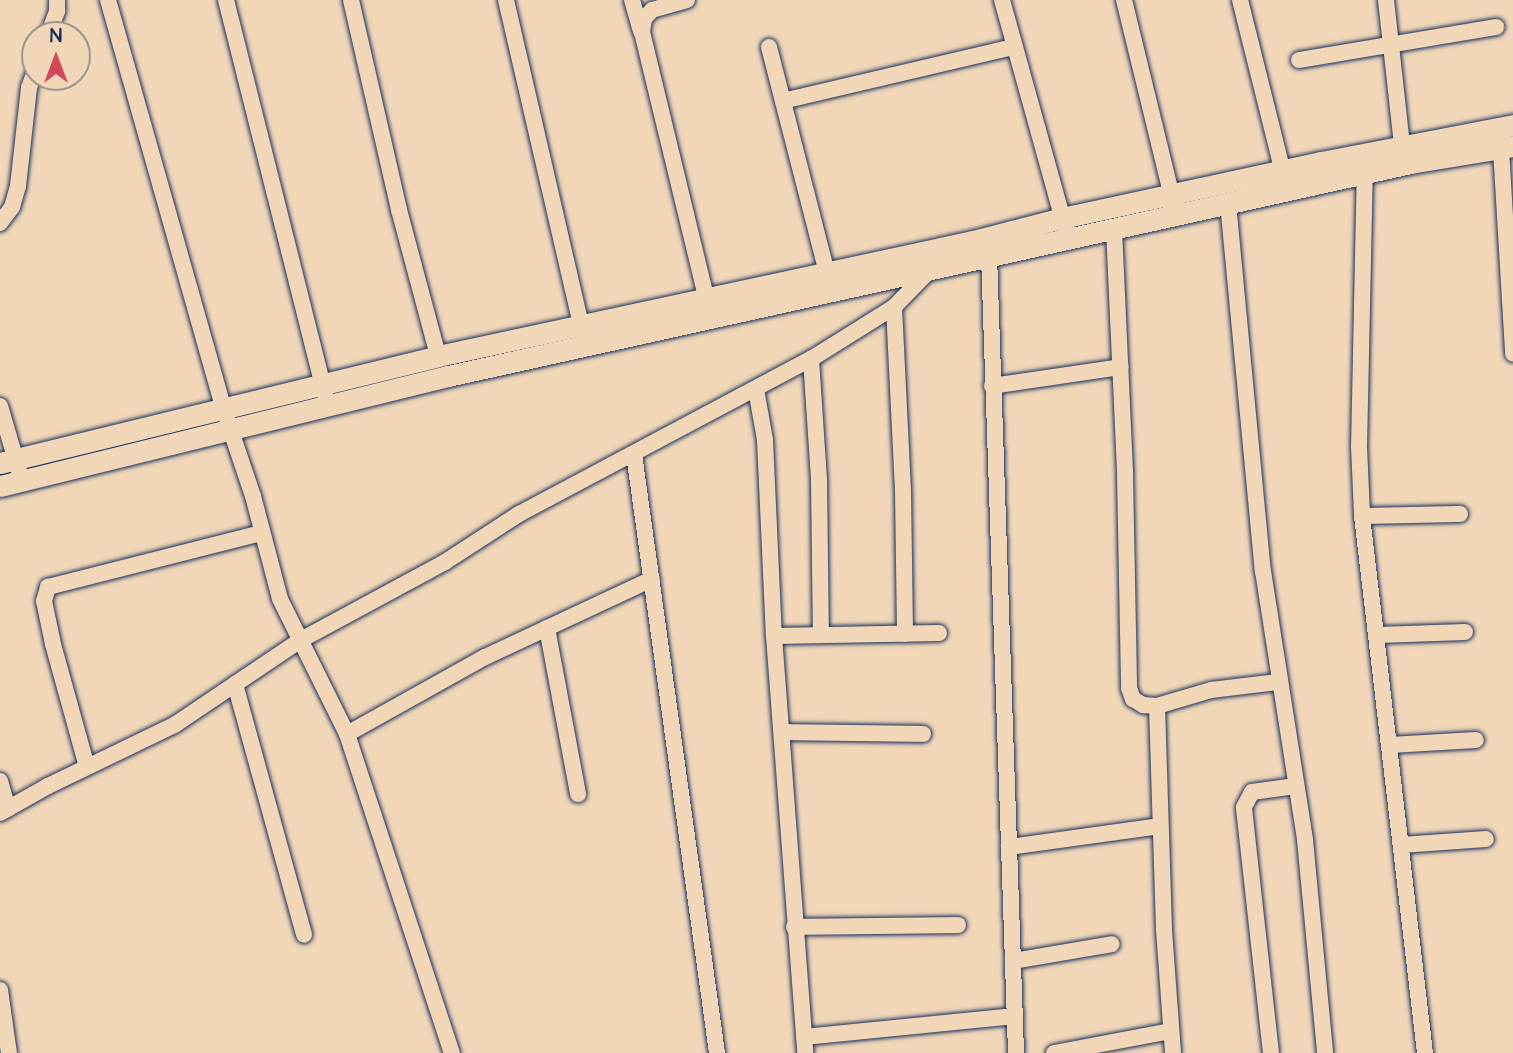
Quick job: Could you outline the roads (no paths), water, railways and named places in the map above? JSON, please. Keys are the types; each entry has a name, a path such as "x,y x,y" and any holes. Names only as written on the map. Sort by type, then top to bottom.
{"main road":[{"path":"1364,163 1402,145 1513,125"},
{"path":"8,461 223,407 582,324 709,308 932,270 989,255 1114,229 1174,205 1364,163 1507,148"},
{"path":"0,486 586,346 827,273 1062,218 1174,205 1228,204 1285,180"}],"street":[{"path":"53,21 57,0"},
{"path":"108,0 223,407 253,496 280,599 347,734 452,1053"},
{"path":"226,0 324,383 327,406"},
{"path":"351,0 399,210 438,356"},
{"path":"506,0 586,346"},
{"path":"632,0 709,308"},
{"path":"642,32 644,19 652,9 687,0"},
{"path":"1002,0 1068,239"},
{"path":"1124,0 1174,205"},
{"path":"1240,0 1285,180"},
{"path":"1386,0 1402,145"},
{"path":"1299,60 1496,27"},
{"path":"769,47 827,273"},
{"path":"783,101 1013,47"},
{"path":"0,223 12,207 18,186 29,91"},
{"path":"1507,148 1513,354"},
{"path":"1364,163 1359,446 1362,516 1425,1053"},
{"path":"1228,204 1245,411 1278,682 1305,840 1325,1053"},
{"path":"1114,229 1121,368 1129,688 1133,699 1143,705 1157,706 1211,690 1278,682"},
{"path":"0,781 4,811 176,724 299,641 445,562 519,514 811,359 894,307 932,270 945,247"},
{"path":"989,255 1016,1053"},
{"path":"894,307 903,490 905,634"},
{"path":"811,359 818,480 821,635"},
{"path":"992,386 1121,368"},
{"path":"756,389 765,440 774,636 805,1045 1015,1016"},
{"path":"0,405 8,461 22,481"},
{"path":"634,454 717,1053"},
{"path":"1362,516 1460,514"},
{"path":"87,767 53,644 44,601 48,587 261,533"},
{"path":"347,734 485,657 652,579"},
{"path":"547,628 578,794"},
{"path":"1377,635 1465,632"},
{"path":"774,636 939,633"},
{"path":"235,684 304,935"},
{"path":"1157,706 1160,826 1173,1053"},
{"path":"783,732 923,733"},
{"path":"1390,745 1476,740"},
{"path":"1270,1053 1244,807 1252,792 1296,786"},
{"path":"1009,847 1160,826"},
{"path":"1401,845 1486,839"},
{"path":"794,927 958,925"},
{"path":"1013,961 1112,944"},
{"path":"0,990 9,1053"},
{"path":"1054,1053 1170,1031"}]}
